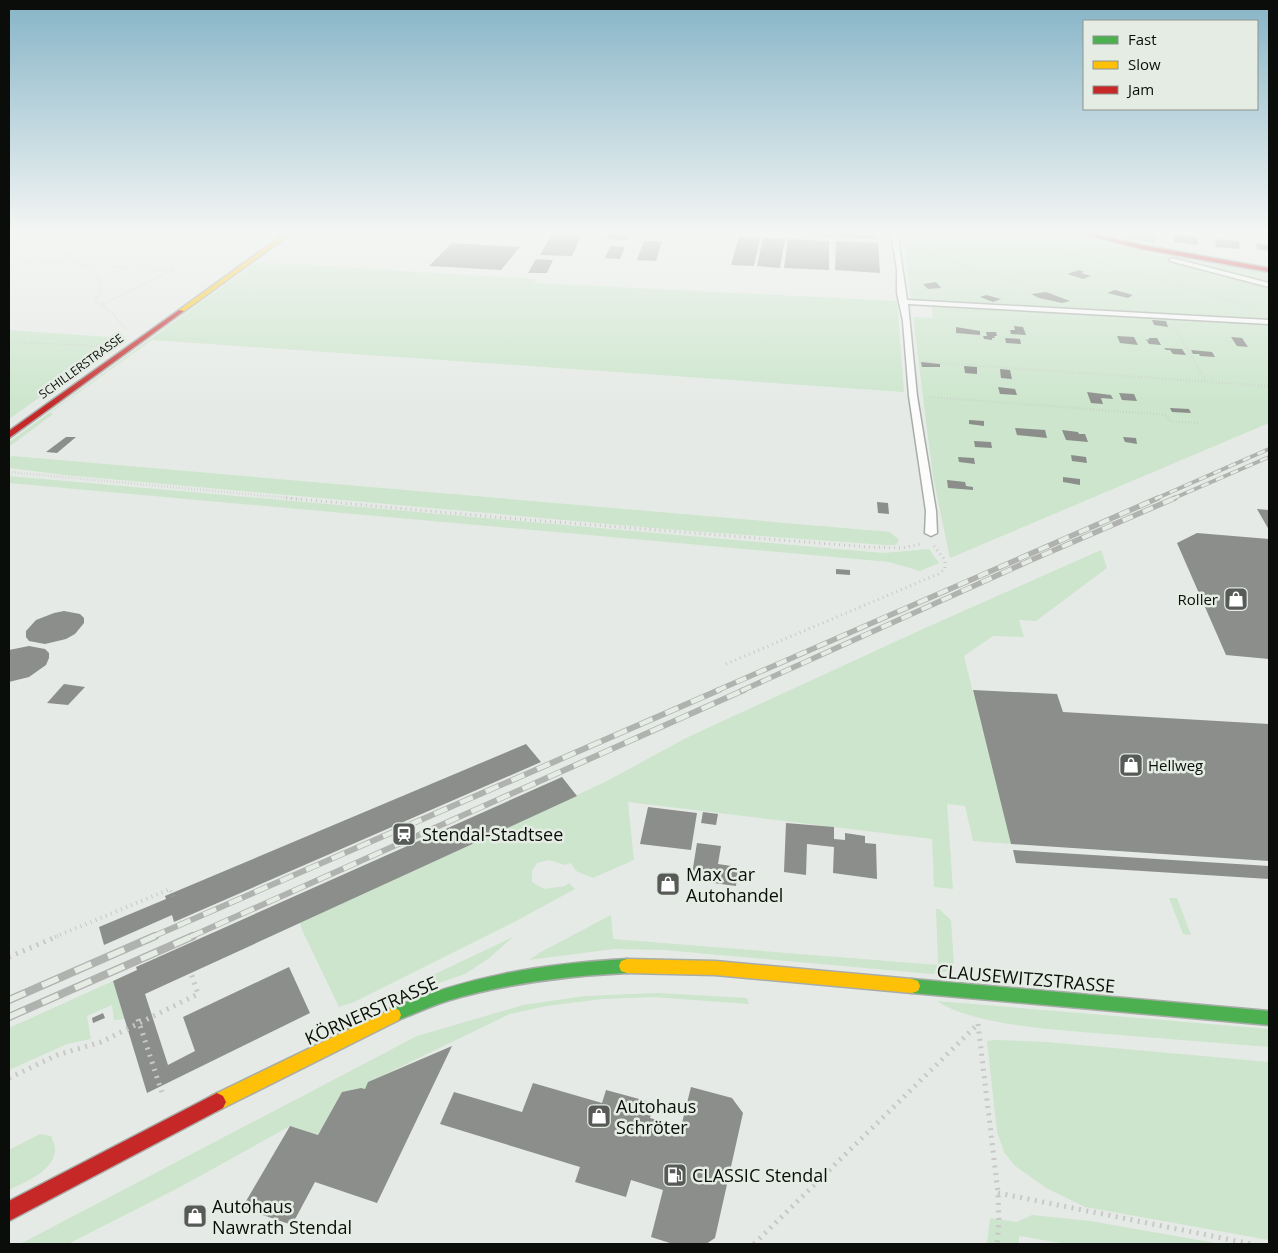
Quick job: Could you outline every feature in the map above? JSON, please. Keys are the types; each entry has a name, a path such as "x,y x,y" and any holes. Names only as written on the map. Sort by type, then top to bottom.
{"street":[{"name":"SCHILLERSTRASSE","path":"9,435 209,290"},
{"name":"KÖRNERSTRASSE","path":"9,1211 384,1019 432,1000 493,981 602,965 648,965 780,974"},
{"name":"CLAUSEWITZSTRASSE","path":"780,974 1269,1018"}],"lane":[{"path":"901,290 904,302 913,396 931,511 929,537"},
{"path":"904,302 1269,322"}],"path":[{"path":"100,290 96,301 112,312 131,333"},
{"path":"102,305 131,290"},
{"path":"1046,290 1064,296"},
{"path":"1194,290 1251,307"},
{"path":"1168,316 1207,381"},
{"path":"9,342 106,346"},
{"path":"910,361 1269,386"},
{"path":"913,396 1167,415 1169,420 1198,423"},
{"path":"9,472 518,519 877,548 895,549 912,547 929,537 945,560 945,569 938,574 726,664"},
{"path":"9,957 170,889 172,896"},
{"path":"9,1078 57,1055 101,1042 139,1021 198,994 191,973"},
{"path":"139,1021 172,1126"},
{"path":"754,1244 978,1024 998,1193 999,1222 997,1244"},
{"path":"998,1193 1252,1244"}],"shaded area":[{"path":"217,290 685,290 897,301 904,392 152,340 50,413 53,414 9,447 9,442"},
{"path":"910,290 1269,290 1269,319 911,299"},
{"path":"932,305 1269,324 1269,423 950,558 933,477 913,317 933,318"},
{"path":"9,330 124,338 9,419"},
{"path":"13,456 890,532 899,540 896,545 885,545 664,529 65,475 9,468 9,458"},
{"path":"9,476 883,553 929,549 939,563 920,571 889,562 9,483"},
{"path":"1101,550 1107,568 1036,621 1019,620 1024,637 993,636 964,656 1011,844 973,841 965,806 947,804 953,889 934,887 932,839 628,802 634,860 593,878 576,871 571,863 565,865 549,860 537,863 532,871 532,882 544,889 565,886 569,883 575,889 516,921 354,1002 339,1007 300,923 605,782 686,738 925,628"},
{"path":"1169,898 1177,898 1191,935 1183,934"},
{"path":"936,909 939,909 951,920 954,965 948,971 932,974 664,950 614,949 529,960 611,915 613,939 938,965"},
{"path":"513,937 488,959 465,974 388,1001 384,998"},
{"path":"113,981 125,1019 114,1020 112,1005 87,1016 91,1039 67,1044 9,1070 9,1028"},
{"path":"657,993 747,998 749,1004 653,997 602,999 547,1006 510,1014 369,1082 365,1089 361,1088 342,1092 318,1135 290,1126 182,1186 68,1244 20,1244 417,1036 523,1005 585,996"},
{"path":"937,1001 1269,1029 1269,1047 1066,1031 1019,1025 973,1016"},
{"path":"987,1041 1047,1042 1269,1062 1269,1240 1085,1207 1046,1188 1014,1165 1004,1152 997,1132"},
{"path":"40,1134 51,1136 54,1143 54,1155 51,1162 39,1174 9,1190 9,1150"},
{"path":"1032,1215 1090,1221 1221,1244 1067,1244 1019,1236 1019,1244 987,1244 990,1218 1017,1222"}],"building":[{"path":"1117,290 1133,295 1128,298 1107,293"},
{"path":"1046,292 1070,301 1062,303 1039,298 1031,294"},
{"path":"986,295 1001,299 993,302 980,297"},
{"path":"1152,320 1166,321 1168,327 1154,325"},
{"path":"1014,326 1023,327 1026,335 1011,334 1010,330 1015,330"},
{"path":"956,327 980,331 980,335 956,333"},
{"path":"986,332 996,332 997,336 994,336 995,338 992,338 992,340 984,339 983,336 987,336"},
{"path":"1117,336 1134,337 1138,345 1120,343"},
{"path":"1231,337 1242,338 1248,347 1237,346"},
{"path":"1005,338 1020,339 1021,344 1006,343"},
{"path":"1149,338 1157,338 1161,345 1149,344 1146,339 1149,340"},
{"path":"1164,348 1182,349 1186,355 1173,354 1170,350"},
{"path":"1191,350 1212,352 1215,357 1193,354"},
{"path":"921,362 940,364 940,367 922,367"},
{"path":"964,366 977,367 977,374 965,373"},
{"path":"1000,369 1010,370 1012,379 1001,378"},
{"path":"998,387 1015,389 1017,395 1000,394"},
{"path":"1087,392 1111,395 1113,399 1101,398 1103,404 1091,403"},
{"path":"1119,393 1134,394 1137,401 1122,400"},
{"path":"1170,408 1189,409 1191,413 1172,412"},
{"path":"969,420 984,421 984,426 969,424"},
{"path":"1015,428 1045,430 1047,438 1017,435"},
{"path":"1062,430 1085,434 1088,442 1066,440"},
{"path":"66,437 76,437 57,453 46,452"},
{"path":"1123,437 1136,438 1137,444 1125,442"},
{"path":"974,441 991,442 992,448 975,447"},
{"path":"1071,455 1086,457 1087,463 1072,461"},
{"path":"958,457 974,458 975,464 959,462"},
{"path":"1063,477 1080,479 1080,485 1063,482"},
{"path":"947,480 965,482 966,486 973,487 973,490 948,488"},
{"path":"877,502 888,503 889,514 878,513"},
{"path":"1257,509 1269,510 1269,530"},
{"name":"Roller","path":"1197,533 1269,539 1269,659 1226,655 1177,543"},
{"path":"836,569 850,570 850,575 836,574"},
{"path":"64,611 80,614 84,618 84,623 75,634 66,639 45,644 29,641 26,637 26,631 36,620"},
{"path":"29,646 45,649 49,653 46,665 29,677 9,682 9,650"},
{"path":"64,684 85,687 68,705 47,703"},
{"path":"973,690 1057,694 1063,712 1269,724 1269,861 1011,844"},
{"path":"526,744 541,762 174,922 172,915 104,945 99,927 166,899 165,896"},
{"path":"562,777 577,796 145,994 168,1065 195,1051 183,1017 289,967 310,1013 147,1093 113,981 137,970 136,967"},
{"path":"648,807 697,813 691,850 640,844"},
{"path":"703,812 718,814 716,825 701,823"},
{"path":"786,823 834,827 834,839 845,840 845,833 865,836 865,843 876,844 877,879 833,873 834,847 807,844 806,875 784,872"},
{"path":"697,843 721,846 718,864 738,867 736,886 691,880"},
{"path":"1013,850 1269,866 1269,879 1016,863"},
{"path":"103,1013 105,1018 93,1023 92,1018"},
{"path":"452,1046 377,1203 315,1182 292,1225 242,1208 290,1126 318,1135 342,1092 361,1088 365,1089 368,1082"},
{"path":"533,1083 602,1103 606,1090 654,1103 650,1118 681,1127 691,1087 732,1098 743,1113 715,1238 706,1244 673,1244 651,1237 663,1190 631,1180 626,1197 575,1182 580,1167 440,1124 454,1092 522,1112"}],"railway":[{"path":"1155,499 1269,449"},
{"path":"1172,499 1269,457"},
{"path":"716,691 1158,498"},
{"path":"741,691 1029,561 1175,498"},
{"path":"152,937 719,690"},
{"path":"190,937 744,690"},
{"path":"9,1000 155,936"},
{"path":"9,1017 193,936"}],"traffic: fast":[{"path":"393,1015 449,993 478,985 567,970 627,966"},
{"path":"912,986 1269,1018"}],"traffic: slow":[{"path":"181,311 209,290"},
{"path":"627,966 715,968 912,986"},
{"path":"217,1102 393,1015"}],"traffic: jam":[{"path":"9,435 181,311"},
{"path":"9,1211 217,1102"}],"place":[{"name":"Roller","path":"1236,599"},
{"name":"Hellweg","path":"1131,765"},
{"name":"Stendal-Stadtsee","path":"404,834"},
{"name":"Max Car Autohandel","path":"668,884"},
{"name":"Autohaus Schröter","path":"599,1116"},
{"name":"CLASSIC Stendal","path":"675,1175"},
{"name":"Autohaus Nawrath Stendal","path":"195,1216"}]}
